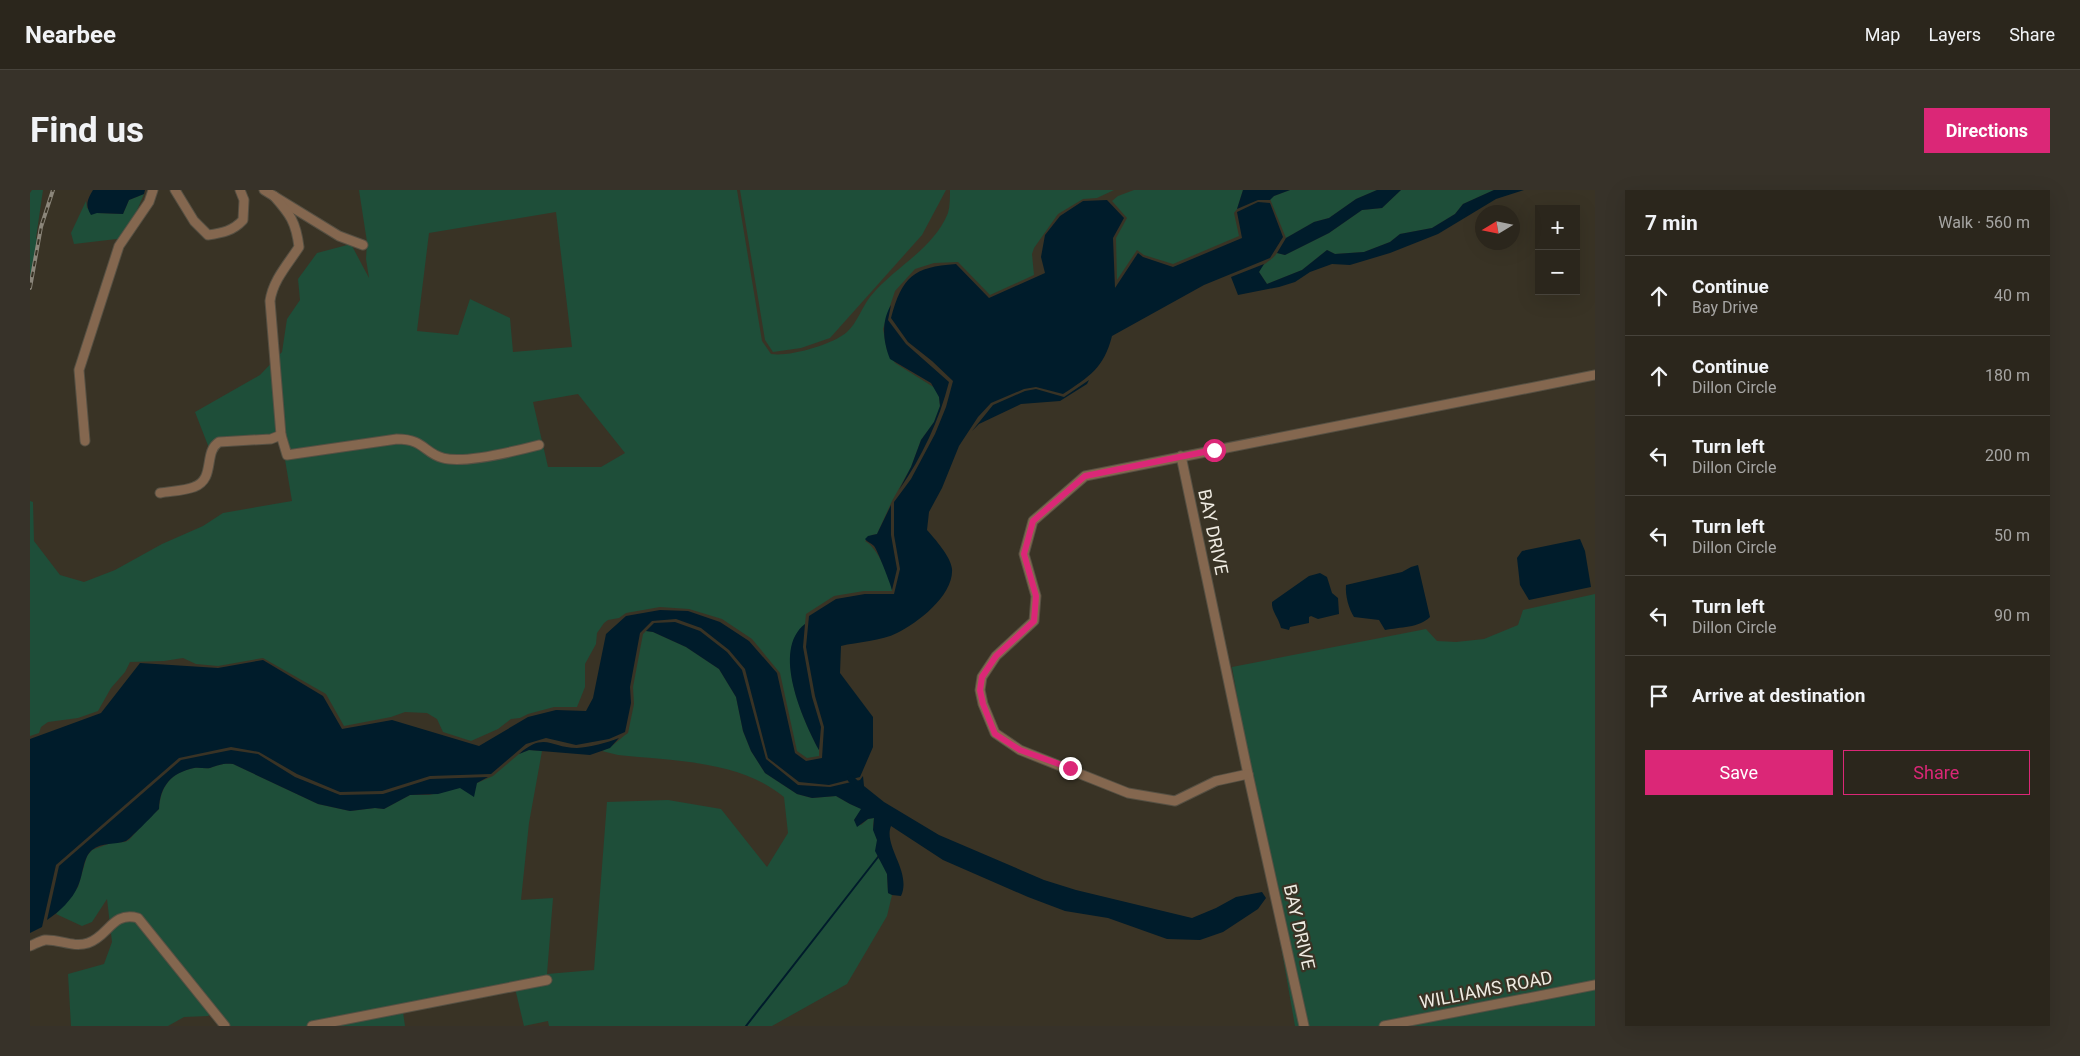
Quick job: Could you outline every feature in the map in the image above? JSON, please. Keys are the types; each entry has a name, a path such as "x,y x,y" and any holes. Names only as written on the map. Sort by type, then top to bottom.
{"street":[{"path":"85,441 79,370 119,246 149,202 153,190"},
{"path":"175,190 194,221 208,234 224,233 243,220 244,200 240,190"},
{"path":"264,190 339,236 362,245"},
{"path":"274,196 297,228 299,247 276,280 270,301 281,435 287,455 398,439 410,439 441,458 457,460 539,445"},
{"path":"1248,774 1216,781 1175,801 1128,793 1020,750 995,734 985,712 980,690 982,677 996,656 1034,621 1036,596 1024,554 1033,521 1085,476 1595,375"},
{"path":"160,493 195,487 203,481 208,475 212,449 219,442 271,439 281,435"},
{"name":"BAY DRIVE","path":"1181,456 1248,774 1304,1026"},
{"path":"30,946 43,940 76,945 89,943 121,916 138,918 225,1026"},
{"path":"312,1026 547,980"},
{"name":"WILLIAMS ROAD","path":"1384,1026 1595,985"}],"green space":[{"path":"32,190 43,190 30,291 30,193"},
{"path":"359,190 737,190 762,341 771,354 788,354 821,345 847,332 854,324 864,305 880,286 933,238 948,213 950,190 1114,190 1097,198 1083,199 1058,214 1034,248 1032,254 1034,275 990,295 958,262 934,263 915,269 895,291 883,329 887,350 895,363 935,388 940,406 934,422 921,440 911,467 892,501 877,534 872,535 865,541 870,544 883,563 892,591 864,591 834,596 806,614 805,624 795,636 791,651 794,686 805,721 819,750 819,756 807,758 797,751 780,673 752,639 722,619 689,609 660,607 626,613 619,618 608,620 604,623 597,633 596,644 585,664 585,687 577,707 554,707 511,719 498,729 471,741 443,732 437,719 427,713 405,712 391,717 344,726 326,694 263,658 218,666 196,664 183,658 164,661 130,662 125,672 111,688 98,711 78,718 48,722 41,727 39,733 30,736 30,501 33,502 34,541 60,575 84,582 115,570 162,544 203,526 223,513 292,501 282,442 237,439 209,448 195,412 260,375 282,352 287,319 300,300 298,279 317,253 351,244 369,278 366,259 367,242","holes":["556,212 572,347 513,352 510,318 470,299 458,335 417,331 429,233","578,394 625,453 601,467 548,467 533,402"]},
{"path":"740,190 946,190 922,235 830,338 801,348 773,352 765,340"},
{"path":"1134,190 1243,190 1234,213 1239,236 1173,264 1144,255 1137,250 1117,280 1116,238 1127,218 1112,201 1118,196"},
{"path":"1290,190 1377,190 1356,199 1329,218 1314,222 1286,238 1270,199"},
{"path":"1401,190 1494,190 1463,204 1455,214 1432,228 1400,234 1390,242 1364,252 1335,254 1327,250 1302,270 1267,284 1259,272 1277,253 1285,255 1329,233 1362,210 1382,208"},
{"path":"144,194 125,238 74,244 71,233 86,201 87,208 97,213 123,214 129,200"},
{"path":"1595,594 1595,1026 1295,1026 1232,667 1426,629 1437,641 1456,642 1484,639 1518,625 1523,610"},
{"path":"646,631 653,632 686,647 719,669 736,697 743,731 751,751 765,773 797,794 812,798 836,796 862,809 854,820 861,825 868,819 874,818 873,826 877,840 877,857 882,862 887,874 888,893 892,895 887,916 847,984 772,1026 549,1026 548,1021 524,1026 514,984 403,1012 405,1026 227,1026 215,1010 208,1016 184,1017 168,1026 71,1026 68,974 104,964 112,942 107,899 92,922 82,926 56,914 78,887 87,856 92,850 111,843 129,840 159,809 162,794 168,782 179,773 194,768 233,764 318,804 350,811 375,808 384,809 410,795 429,795 477,783 493,776 519,754 529,750 542,751 529,823 521,900 553,898 547,974 594,970 607,802 668,800 721,809 767,867 788,833 784,797 766,785 726,769 705,764 618,755 602,751 628,733 634,704 633,687 643,634"}],"water":[{"path":"93,190 145,190 144,194 129,200 123,214 97,213 91,215 88,202"},
{"path":"1243,190 1290,190 1274,196 1270,200 1258,200 1237,209"},
{"path":"1377,190 1401,190 1382,208 1362,210 1329,233 1285,255 1277,253 1286,238 1314,222 1329,218 1356,199"},
{"path":"1494,190 1524,190 1496,199 1486,205 1475,205 1475,212 1438,234 1390,253 1350,265 1332,264 1310,272 1295,282 1279,287 1238,295 1231,277 1264,264 1259,272 1267,284 1302,270 1327,250 1335,254 1364,252 1390,242 1400,234 1432,228 1455,214 1463,204"},
{"path":"1107,200 1124,218 1113,238 1115,288 1138,253 1143,257 1173,267 1242,238 1237,212 1258,202 1270,203 1283,237 1270,258 1204,285 1112,336 1109,347 1100,364 1088,377 1063,394 1036,387 1024,389 991,403 978,417 959,446 942,488 929,512 927,530 942,548 951,564 951,579 947,589 924,615 891,636 841,646 840,673 873,717 873,747 860,777 829,785 799,782 768,758 745,669 729,650 701,628 676,619 652,621 640,633 630,687 631,703 625,732 609,739 576,745 546,738 526,744 491,774 430,776 382,791 340,792 297,774 259,752 231,747 179,758 56,865 42,927 30,933 30,739 101,713 140,663 218,668 263,660 323,696 342,729 392,720 479,746 528,717 556,710 586,711 593,698 606,634 626,616 660,610 688,611 720,622 749,641 777,673 795,753 806,761 822,758 824,727 815,696 806,647 809,616 836,599 865,594 894,594 900,569 894,535 894,502 911,479 935,434 946,407 953,381 908,342 891,318 900,293 905,284 919,272 941,266 956,264 989,298 1045,273 1041,257 1045,235 1060,216 1083,201"},
{"path":"891,305 888,320 906,344 949,382 929,438 899,490 911,467 921,440 934,422 940,406 939,397 931,383 890,359 886,345 884,325"},
{"path":"1089,380 1087,384 1060,401 1021,404 979,424 972,431 993,405 1025,391 1036,389 1064,397"},
{"path":"891,505 891,535 897,569 892,590 876,549 865,539 868,536 877,534"},
{"path":"1580,539 1585,551 1591,587 1529,600 1520,585 1517,558 1522,551"},
{"path":"1418,565 1430,617 1426,621 1415,625 1385,630 1379,620 1354,617 1346,594 1346,585 1402,572"},
{"path":"1320,573 1327,577 1332,593 1338,598 1339,614 1318,619 1311,616 1309,617 1309,623 1290,627 1289,630 1281,628 1272,602 1309,576"},
{"path":"675,622 700,631 727,652 742,670 766,759 798,785 830,787 860,780 863,776 864,786 884,802 939,835 1044,880 1076,890 1192,918 1236,897 1262,892 1266,898 1258,909 1223,932 1200,940 1167,939 1108,918 1065,911 1028,897 943,860 891,826 891,842 903,878 901,896 892,895 888,893 887,874 875,851 877,840 873,830 874,818 868,819 857,827 854,820 861,809 836,796 812,798 797,794 765,773 751,751 743,731 736,697 719,669 686,647 653,632 646,631 654,623"},
{"path":"805,624 803,647 812,697 821,727 819,750 799,704 793,686 790,667 791,650 795,636"},
{"path":"619,738 610,748 590,755 529,750 519,754 535,743 548,742 577,748 609,742"},
{"path":"231,750 258,754 295,777 340,795 383,794 430,779 488,777 477,783 474,797 460,788 438,794 410,795 384,809 375,808 350,811 318,804 233,764 186,770 168,782 164,787 159,809 128,840 96,847 89,853 80,882 73,896 47,920 59,866 181,760"}],"waterway":[{"path":"851,779 860,788"},
{"path":"746,1026 878,857"}],"railway":[{"path":"30,288 41,227 53,190"}],"route":[{"path":"1070,768 1020,750 995,734 985,712 980,690 982,677 996,656 1034,621 1036,596 1024,554 1033,521 1085,476 1214,450"}]}
